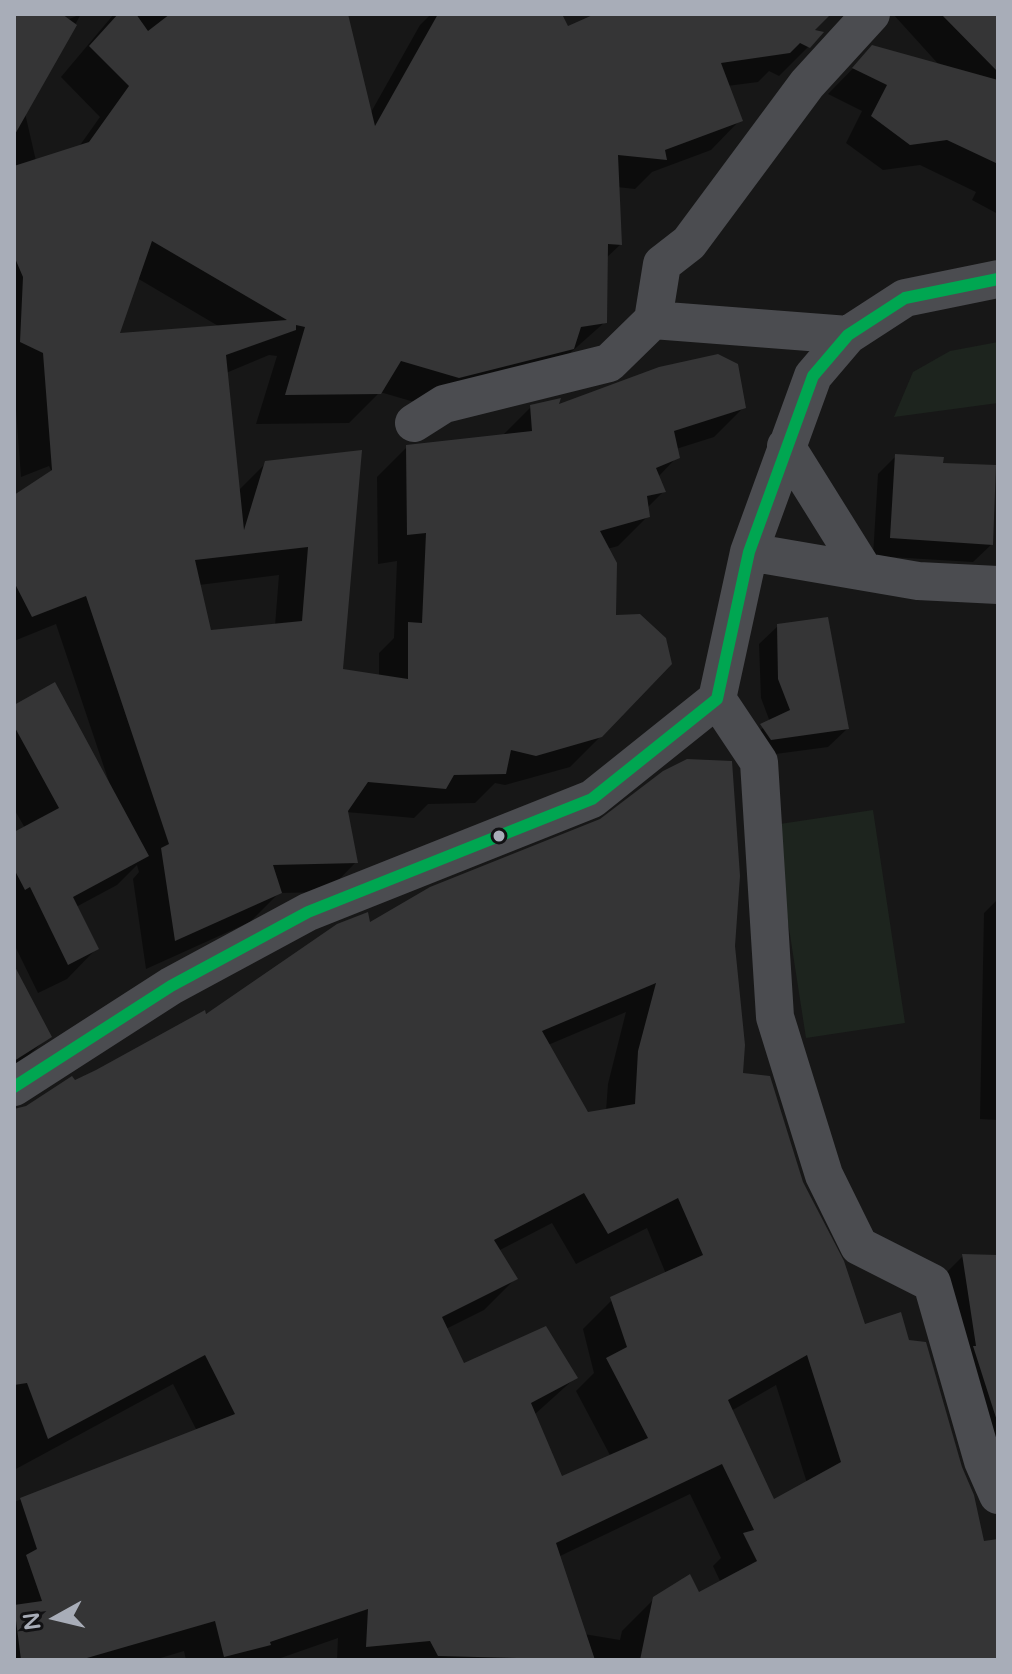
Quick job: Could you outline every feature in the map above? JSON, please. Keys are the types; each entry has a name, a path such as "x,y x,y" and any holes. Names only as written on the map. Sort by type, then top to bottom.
{"street":[{"path":"414,423 444,404 609,363 653,320 662,264 689,243 807,84 871,14"},
{"path":"14,1087 171,986 308,912 592,799 717,699 749,552 813,376 848,335 905,298 998,279"},
{"path":"653,320 848,335"},
{"path":"786,446 864,571"},
{"path":"749,552 918,581 998,585"},
{"path":"717,699 759,762 775,1017 824,1175 859,1246 932,1283 993,1473"}],"shaded area":[{"path":"998,342 998,403 894,417 913,372 950,351"},
{"path":"873,810 905,1023 806,1038 773,825"}],"building":[{"path":"14,14 62,14 77,25 14,136"},
{"path":"118,14 136,14 148,31 170,14 348,14 375,126 438,14 562,14 568,26 595,14 831,14 815,30 824,32 810,48 800,43 790,53 721,63 743,121 665,150 667,160 618,155 622,245 608,244 607,323 581,327 574,349 459,378 401,361 381,394 285,395 305,327 296,325 296,330 226,355 244,530 265,461 362,450 343,669 408,679 408,622 422,623 426,533 407,535 406,445 532,431 530,405 561,398 559,404 659,367 718,354 738,364 746,408 674,431 680,458 656,468 666,492 647,496 650,517 600,531 617,563 616,615 640,614 666,638 672,664 602,737 536,756 511,750 506,774 454,775 446,789 368,782 348,811 358,863 273,865 282,893 175,941 161,848 169,844 86,596 32,617 14,582 14,495 52,470 43,353 20,342 23,277 14,256 14,166 89,142 129,86 89,46","holes":["152,241 287,320 120,333","308,547 302,621 211,630 195,560"]},
{"path":"941,14 998,14 998,72"},
{"path":"872,45 998,80 998,164 947,140 910,145 871,116 887,85 852,68"},
{"path":"895,454 944,457 943,463 996,465 993,545 890,538"},
{"path":"828,617 849,729 771,740 760,724 790,710 778,679 777,624"},
{"path":"55,682 149,856 73,897 99,949 68,965 30,887 25,890 14,869 14,832 59,808 14,726 14,705"},
{"path":"687,759 732,761 740,876 735,946 745,1045 743,1073 770,1076 803,1182 844,1261 865,1324 901,1312 909,1340 926,1342 962,1467 974,1495 984,1541 998,1539 998,1660 640,1660 653,1597 690,1574 699,1592 757,1561 743,1533 754,1530 722,1464 556,1543 595,1660 438,1656 430,1641 366,1647 368,1609 270,1642 271,1645 224,1657 215,1621 80,1660 21,1660 14,1605 42,1601 26,1555 37,1549 20,1498 235,1414 205,1355 48,1439 27,1383 14,1385 14,1109 26,1106 72,1076 75,1080 96,1070 205,1010 206,1014 337,924 368,912 370,922 430,887 600,819 663,771","holes":["656,983 638,1051 635,1104 588,1112 542,1031","584,1193 608,1234 678,1198 703,1255 610,1297 627,1347 606,1358 648,1438 562,1476 531,1403 578,1378 546,1326 464,1363 442,1317 518,1279 494,1240","807,1355 841,1462 774,1499 728,1400"]},
{"path":"14,965 52,1037 14,1061"},
{"path":"962,1254 998,1255 998,1424 973,1346 976,1346"}],"transit line":[{"path":"14,1087 171,986 308,912 592,799 717,699 749,552 813,376 848,335 905,298 998,279"}]}
